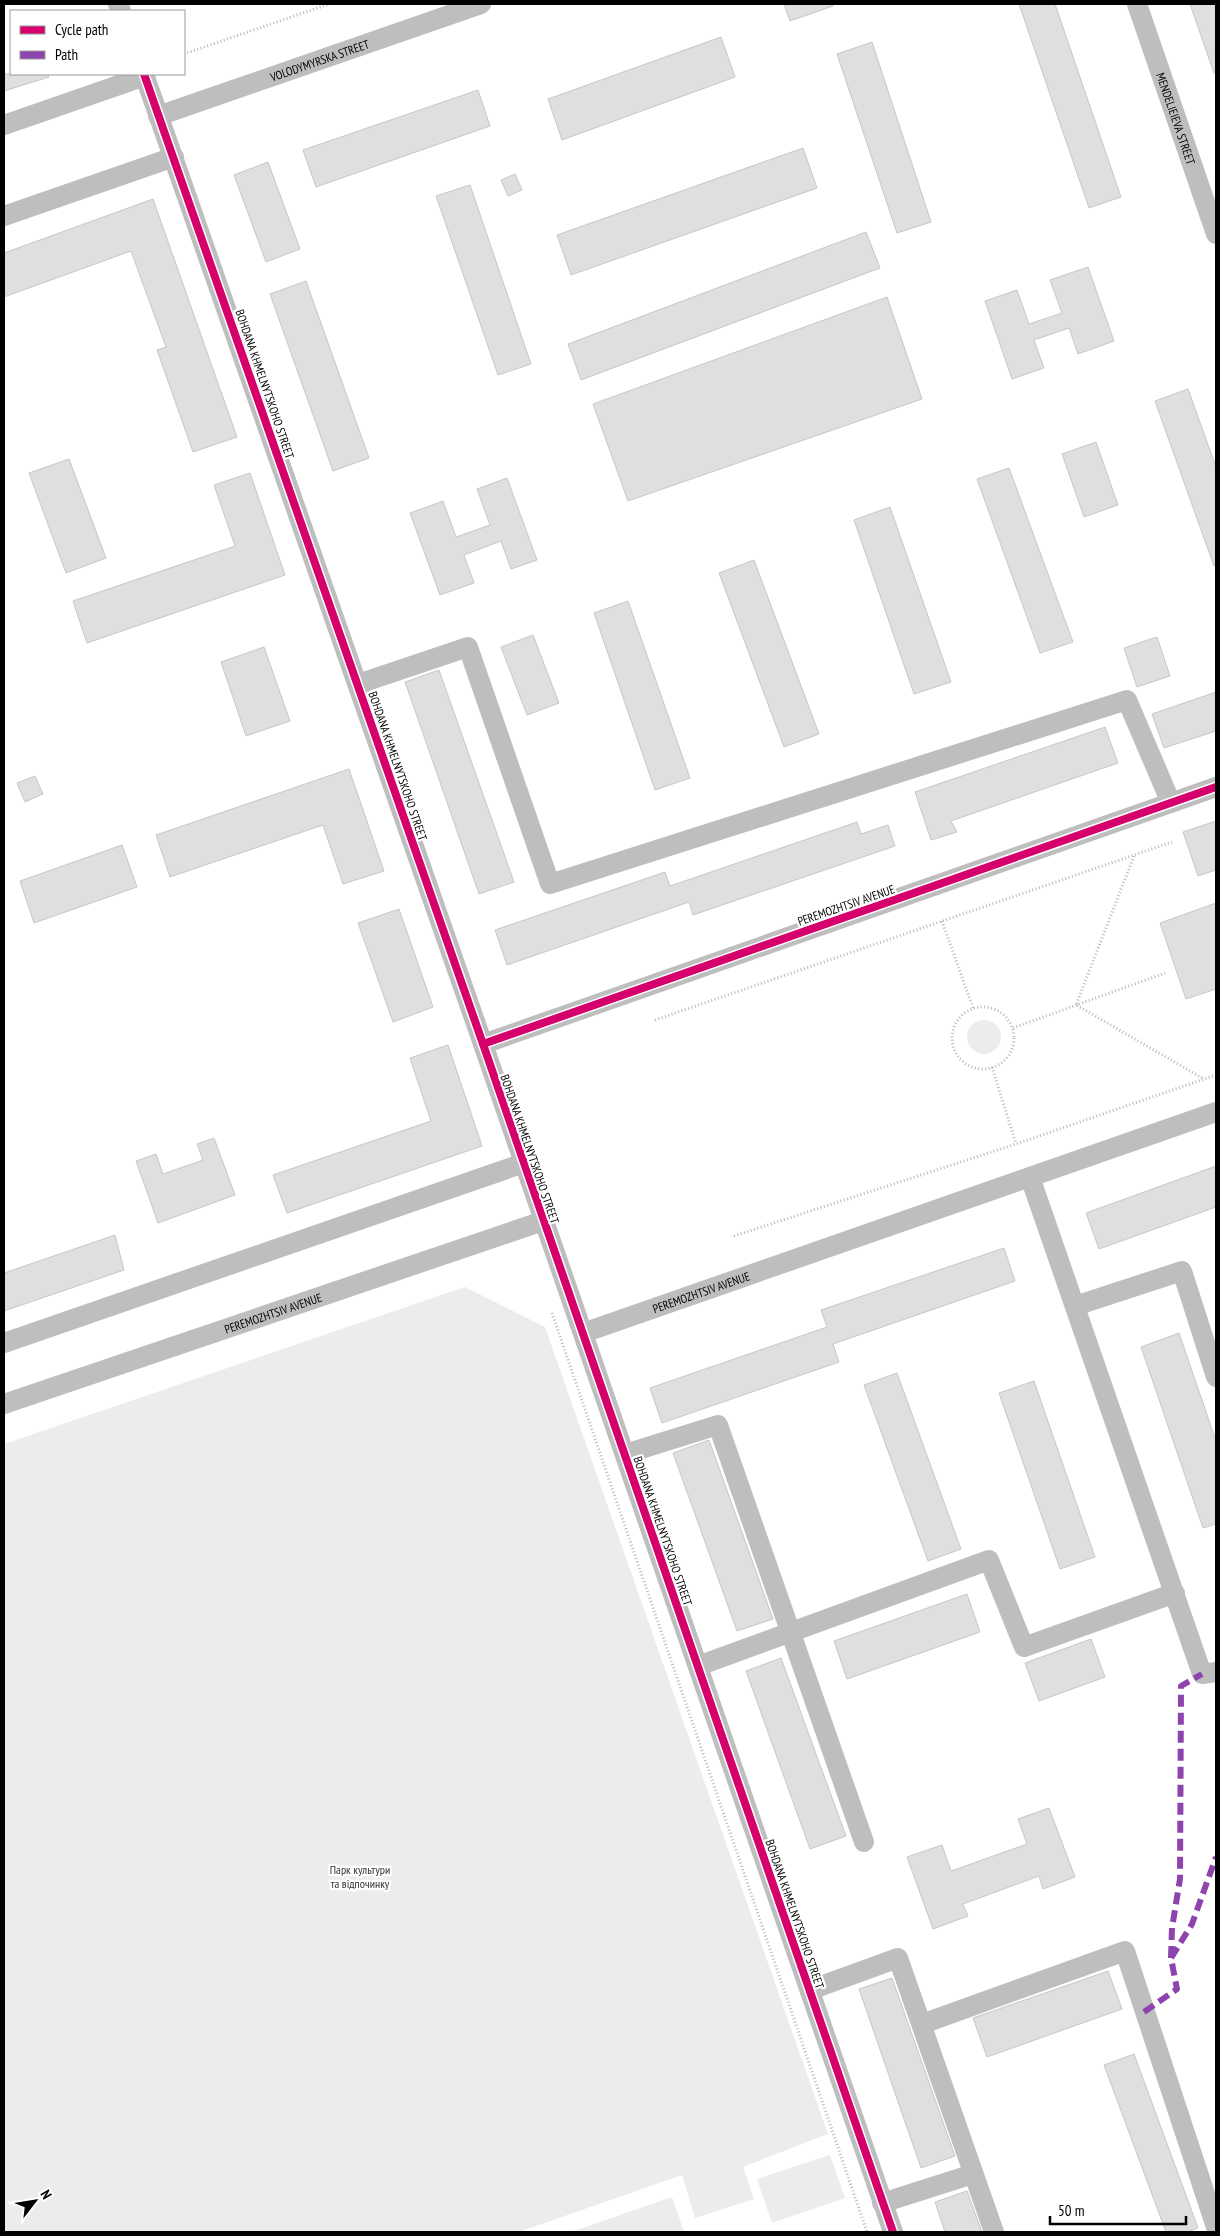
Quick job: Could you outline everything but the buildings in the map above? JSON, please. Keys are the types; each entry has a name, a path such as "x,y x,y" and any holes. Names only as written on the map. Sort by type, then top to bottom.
{"street":[{"name":"VOLODYMYRSKA STREET","path":"158,116 481,4"},
{"name":"MENDELIEIEVA STREET","path":"1137,4 1216,234"},
{"name":"BOHDANA KHMELNYTSKOHO STREET","path":"145,75 483,1044 542,1221 583,1333 893,2232"},
{"path":"4,126 145,75"},
{"path":"4,216 174,157"},
{"path":"358,684 468,647 550,884 1127,700 1171,803"},
{"name":"PEREMOZHTSIV AVENUE","path":"483,1044 1216,787"},
{"name":"PEREMOZHTSIV AVENUE","path":"583,1333 1216,1112"},
{"path":"4,1343 524,1164"},
{"path":"1030,1177 1202,1674 1216,1672"},
{"name":"PEREMOZHTSIV AVENUE","path":"4,1404 542,1221"},
{"path":"1075,1306 1182,1271 1216,1377"},
{"path":"624,1454 718,1424 864,1842"},
{"path":"698,1666 989,1560 1024,1647 1175,1593"},
{"path":"922,2024 1125,1950 1216,2227"},
{"path":"810,1990 898,1958 994,2232"},
{"path":"882,2203 973,2174"}],"path":[{"path":"185,54 329,4"},
{"path":"655,1020 1172,842"},
{"path":"1076,1005 1134,855"},
{"path":"942,921 973,1008"},
{"path":"1013,1028 1165,973"},
{"path":"1076,1005 1204,1079"},
{"path":"973,1008 992,1008 1008,1019 1013,1028 1012,1048 1007,1058 992,1068 978,1069 968,1065 959,1058 954,1049 953,1028 964,1012 973,1008"},
{"path":"992,1068 1016,1144"},
{"path":"734,1236 1016,1144 1216,1075"},
{"path":"552,1313 867,2232"}],"green space":[{"path":"984,1020 996,1025 1001,1037 996,1049 984,1054 972,1049 967,1037 972,1025"},
{"name":"Парк культури та відпочинку","path":"465,1287 545,1327 828,2134 743,2167 754,2199 695,2218 682,2175 519,2232 4,2232 4,1444"},
{"path":"830,2155 845,2198 772,2223 757,2179"},
{"path":"672,2197 684,2232 571,2232"}],"marked path":[{"path":"1171,1958 1172,1928 1180,1879 1181,1686 1202,1674"},
{"path":"1144,2012 1177,1989 1171,1958 1192,1924 1216,1857"}],"cycle path":[{"path":"144,75 483,1044 893,2232"},
{"path":"483,1044 1216,787"}]}
